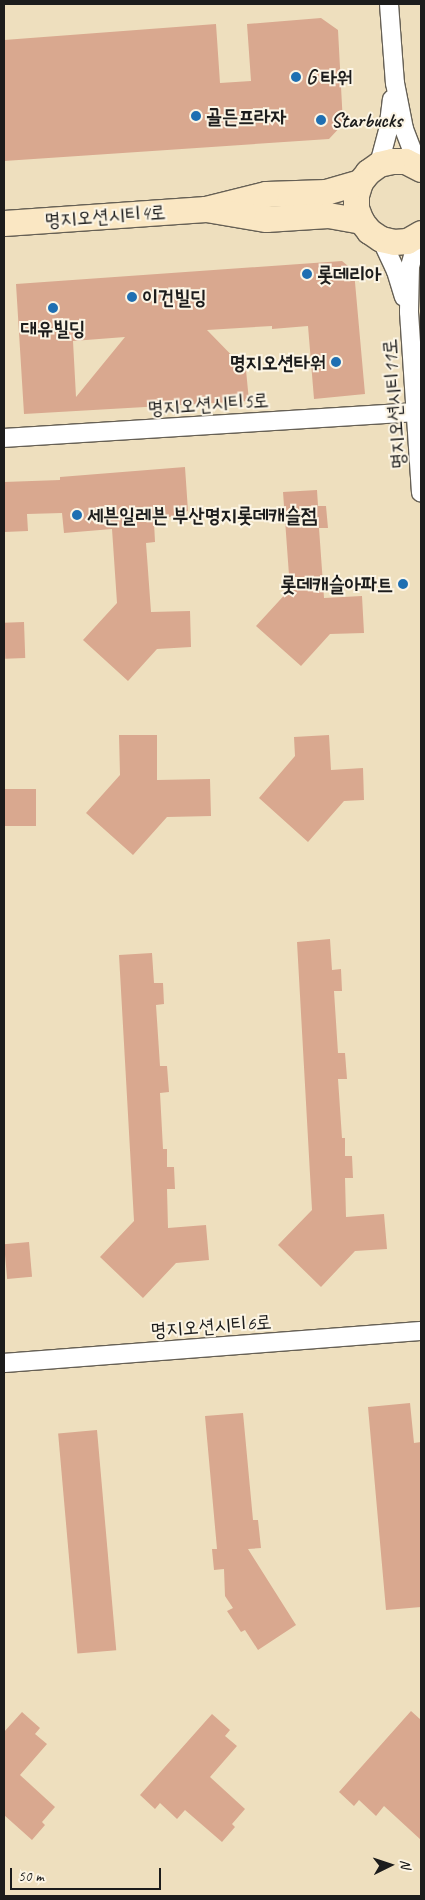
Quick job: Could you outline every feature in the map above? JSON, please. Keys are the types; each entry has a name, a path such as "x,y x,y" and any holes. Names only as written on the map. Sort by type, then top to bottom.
{"main road":[{"path":"419,168 405,161 379,164 368,172 360,182 356,195 356,208 361,221 369,232 380,239 394,242 407,241 420,234"},
{"path":"206,209 266,194 326,192 360,182"},
{"path":"206,209 266,219 328,215 361,221"},
{"name":"명지오션시티4로","path":"4,223 206,209"}],"street":[{"path":"389,4 395,83 404,129 419,168"},
{"path":"379,164 388,131 395,83"},
{"path":"408,312 410,267 420,234"},
{"path":"380,239 396,271 408,312"},
{"name":"명지오션시티11로","path":"408,312 421,493"},
{"name":"명지오션시티5로","path":"4,438 416,412"},
{"name":"명지오션시티6로","path":"4,1363 421,1331"}],"building":[{"path":"321,18 338,30 343,124 329,139 4,161 4,40 216,24 220,83 251,81 247,24"},
{"path":"342,261 354,271 365,394 314,399 308,326 272,329 272,326 207,330 246,370 249,401 24,414 16,284","holes":["125,337 76,397 73,341"]},
{"path":"185,467 188,511 154,522 155,542 146,543 151,612 190,611 191,647 157,649 128,681 83,640 117,603 112,529 64,533 62,513 27,514 28,531 4,532 4,482 60,480 60,477"},
{"path":"317,490 318,506 326,506 328,528 319,528 324,598 362,596 364,633 330,634 301,666 256,626 290,589 283,492"},
{"path":"24,622 25,658 5,659 4,623"},
{"path":"119,735 157,735 157,780 210,779 211,816 167,817 133,855 86,813 120,775"},
{"path":"329,735 331,770 363,768 364,800 344,801 308,842 259,798 295,756 294,737"},
{"path":"4,789 36,789 36,826 4,826"},
{"path":"330,939 332,970 341,969 342,991 334,991 338,1053 345,1053 347,1079 338,1079 342,1138 345,1138 345,1156 352,1156 353,1178 345,1178 346,1217 384,1214 387,1249 355,1251 321,1287 278,1245 312,1210 297,942"},
{"path":"152,953 154,983 163,983 164,1004 156,1005 160,1066 167,1066 169,1092 160,1093 163,1149 167,1149 167,1167 174,1167 175,1189 167,1189 168,1228 206,1225 209,1260 176,1263 143,1298 100,1257 134,1221 119,955"},
{"path":"29,1242 32,1277 7,1279 4,1244"},
{"path":"410,1403 414,1443 421,1442 421,1607 386,1610 368,1407"},
{"path":"243,1413 253,1520 258,1520 261,1548 248,1549 296,1625 258,1650 245,1630 241,1632 227,1611 233,1608 225,1596 224,1569 214,1570 212,1549 217,1549 205,1416"},
{"path":"97,1430 116,1650 77,1654 58,1433"},
{"path":"411,1711 421,1720 421,1840 384,1806 376,1816 359,1800 354,1806 339,1792"},
{"path":"22,1712 40,1728 35,1734 47,1744 20,1775 55,1807 42,1822 45,1825 32,1840 4,1815 4,1732"},
{"path":"212,1714 230,1730 225,1736 237,1746 210,1777 245,1809 232,1824 235,1827 222,1842 185,1810 177,1819 160,1803 155,1809 140,1795"}],"place":[{"name":"G 타워","path":"296,77"},
{"name":"골든프라자","path":"196,116"},
{"name":"Starbucks","path":"321,120"},
{"name":"롯데리아","path":"307,274"},
{"name":"이건빌딩","path":"132,297"},
{"name":"대유빌딩","path":"53,308"},
{"name":"명지오션타워","path":"336,362"},
{"name":"세븐일레븐 부산명지롯데캐슬점","path":"77,515"},
{"name":"롯데캐슬아파트","path":"403,584"}]}
